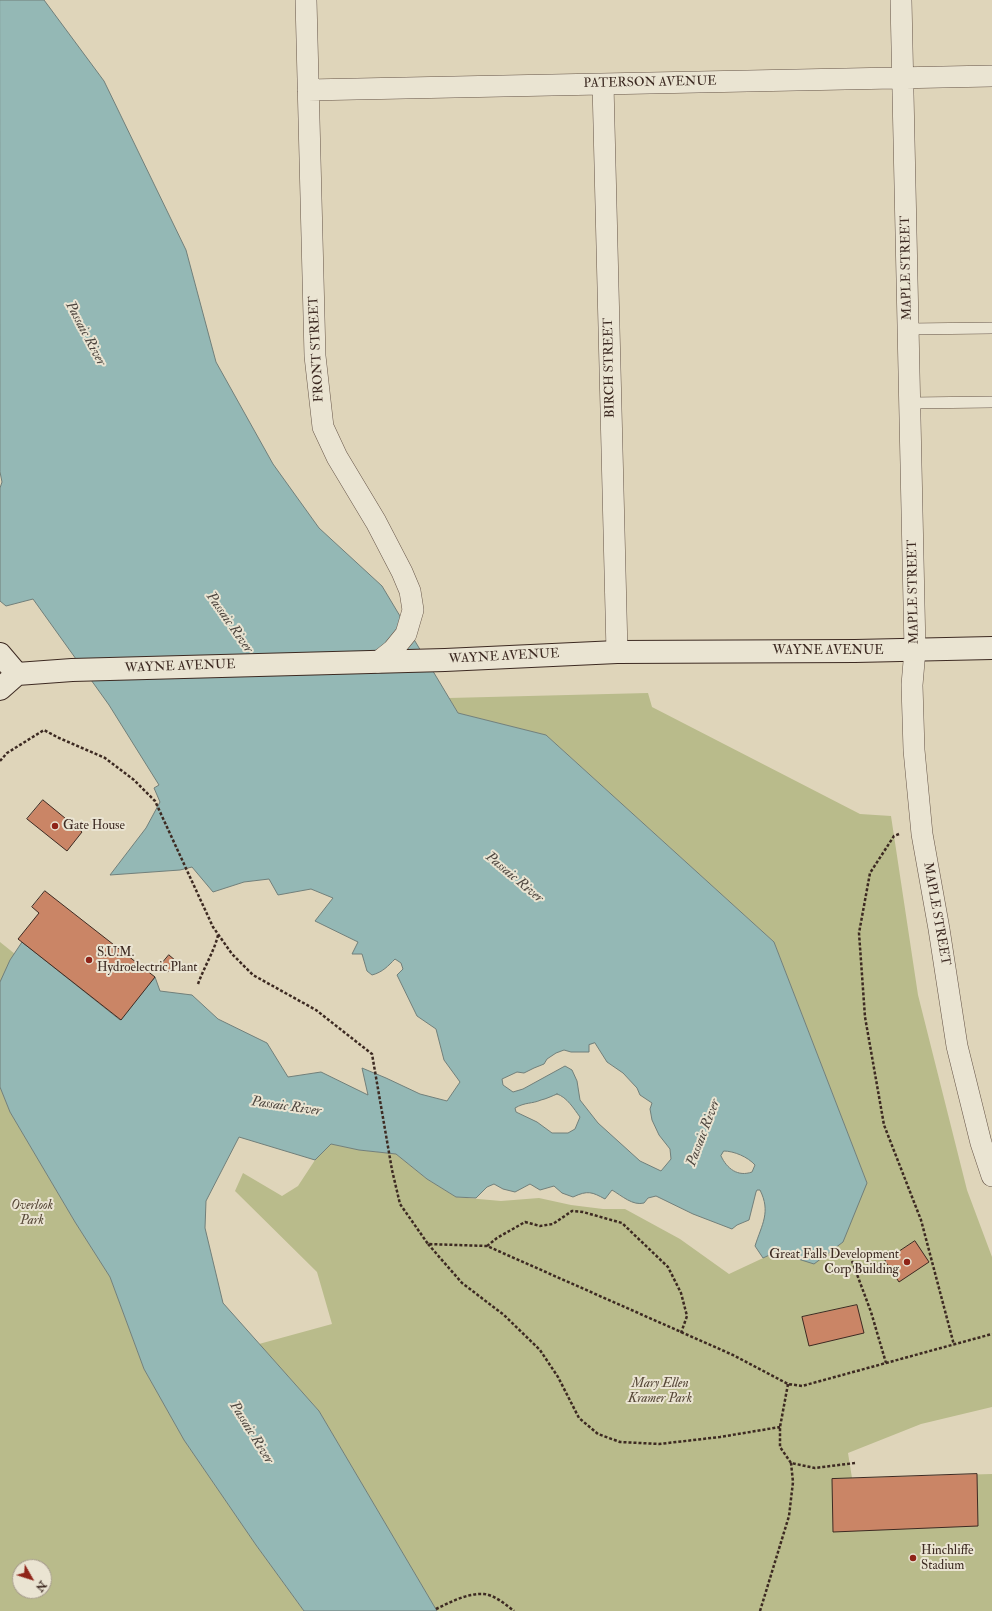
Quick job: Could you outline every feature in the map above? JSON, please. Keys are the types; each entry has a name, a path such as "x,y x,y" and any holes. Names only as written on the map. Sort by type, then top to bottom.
{"main road":[{"name":"WAYNE AVENUE","path":"17,674 72,670 445,660 617,652 854,652 992,648"},
{"path":"0,654 17,674 0,689"}],"street":[{"name":"FRONT STREET","path":"306,0 315,356 323,427 337,458 376,522 402,572 410,591 413,610 406,634 393,650 378,662"},
{"name":"MAPLE STREET","path":"901,0 915,650 912,692 914,750 921,823 957,1046 992,1176"},
{"name":"PATERSON AVENUE","path":"308,90 992,76"},
{"name":"BIRCH STREET","path":"603,84 617,652"}],"lane":[{"path":"908,329 992,328"},
{"path":"910,402 992,402"}],"path":[{"path":"0,761 7,753 44,730 105,758 134,780 155,801 213,928 232,954 253,975 316,1010 372,1054 392,1170 400,1204 428,1244 462,1283 504,1315 540,1350 558,1377 579,1418 598,1434 620,1442 659,1444 720,1437 780,1427"},
{"path":"921,823 894,836 870,873 858,933 864,1017 884,1125 921,1220 954,1345"},
{"path":"198,984 218,935"},
{"path":"487,1246 497,1238 526,1222 540,1226 553,1224 572,1211 583,1212 622,1223 668,1267 681,1293 687,1316 681,1333"},
{"path":"428,1244 487,1246 733,1355 788,1384 802,1386 992,1334"},
{"path":"852,1261 871,1312 886,1363"},
{"path":"760,1611 789,1516 792,1482 791,1463 780,1447 780,1427 788,1384"},
{"path":"791,1463 815,1468 855,1463"},
{"path":"436,1609 465,1596 485,1594 501,1601 514,1611"}],"green space":[{"name":"Mary Ellen Kramer Park","path":"648,693 652,707 860,814 891,816 918,995 967,1190 992,1257 992,1407 921,1424 848,1453 852,1478 992,1474 992,1611 437,1611 319,1411 259,1344 332,1324 317,1272 235,1191 243,1173 282,1196 298,1186 315,1160 331,1144 359,1150 396,1154 427,1179 456,1197 501,1201 539,1198 571,1205 603,1209 625,1209 680,1239 729,1274 776,1252 867,1183 774,942 546,735 458,713 449,698"},
{"path":"0,942 15,954 10,960 0,988"},
{"name":"Overlook Park","path":"0,1087 10,1112 75,1222 110,1277 144,1369 184,1440 256,1545 304,1611 0,1611"}],"water":[{"name":"Passaic River","path":"0,0 44,0 104,81 186,250 216,362 273,464 319,528 382,586 458,713 546,735 774,942 867,1183 843,1242 814,1264 776,1252 763,1258 755,1246 763,1224 765,1212 765,1205 760,1190 757,1190 756,1192 749,1220 732,1229 693,1214 656,1196 648,1198 644,1203 640,1204 628,1200 612,1190 605,1199 590,1193 582,1193 573,1197 562,1193 554,1186 540,1190 530,1184 515,1192 503,1189 494,1184 487,1187 476,1198 456,1197 427,1179 396,1154 359,1150 331,1144 315,1160 239,1137 206,1201 205,1228 223,1303 319,1411 437,1611 304,1611 256,1545 184,1440 144,1369 110,1277 75,1222 10,1112 0,1087 0,982 10,960 22,942 120,1020 155,977 160,991 192,995 218,1019 267,1043 288,1077 321,1072 368,1095 362,1068 420,1094 447,1101 460,1082 444,1060 436,1029 417,1016 397,975 403,969 401,963 395,959 388,966 372,975 367,971 362,954 352,954 358,942 315,921 333,898 311,889 278,895 269,879 244,882 213,892 192,867 180,870 110,875 146,828 160,802 154,788 159,785 109,705 33,599 6,606 0,601 0,488 2,482 0,472","holes":["595,1043 607,1062 623,1073 637,1088 640,1095 652,1103 650,1109 652,1120 659,1135 670,1149 671,1159 661,1171 640,1161 598,1123 580,1100 577,1081 572,1070 565,1066 523,1089 513,1092 503,1085 502,1079 517,1072 524,1073 544,1064 547,1059 556,1053 564,1050 571,1052 589,1052 589,1045","557,1094 567,1100 580,1117 575,1129 568,1133 552,1133 537,1122 516,1112 515,1108 519,1106","724,1151 732,1152 745,1157 755,1165 752,1172 738,1173 726,1165 721,1156"]}],"building":[{"name":"Gate House","path":"43,800 82,832 67,851 27,819"},
{"name":"S.U.M. Hydroelectric Plant","path":"45,891 155,977 121,1020 18,939 39,913 32,907"},
{"path":"169,955 176,961 168,972 160,966"},
{"name":"Great Falls Development Corp Building","path":"915,1241 929,1262 899,1282 885,1261"},
{"path":"857,1305 864,1333 809,1346 802,1317"},
{"path":"977,1474 978,1526 833,1532 832,1479"}],"place":[{"name":"Gate House","path":"55,826"},
{"name":"S.U.M. Hydroelectric Plant","path":"89,960"},
{"name":"Great Falls Development Corp Building","path":"907,1262"},
{"name":"Hinchliffe Stadium","path":"913,1558"}]}
